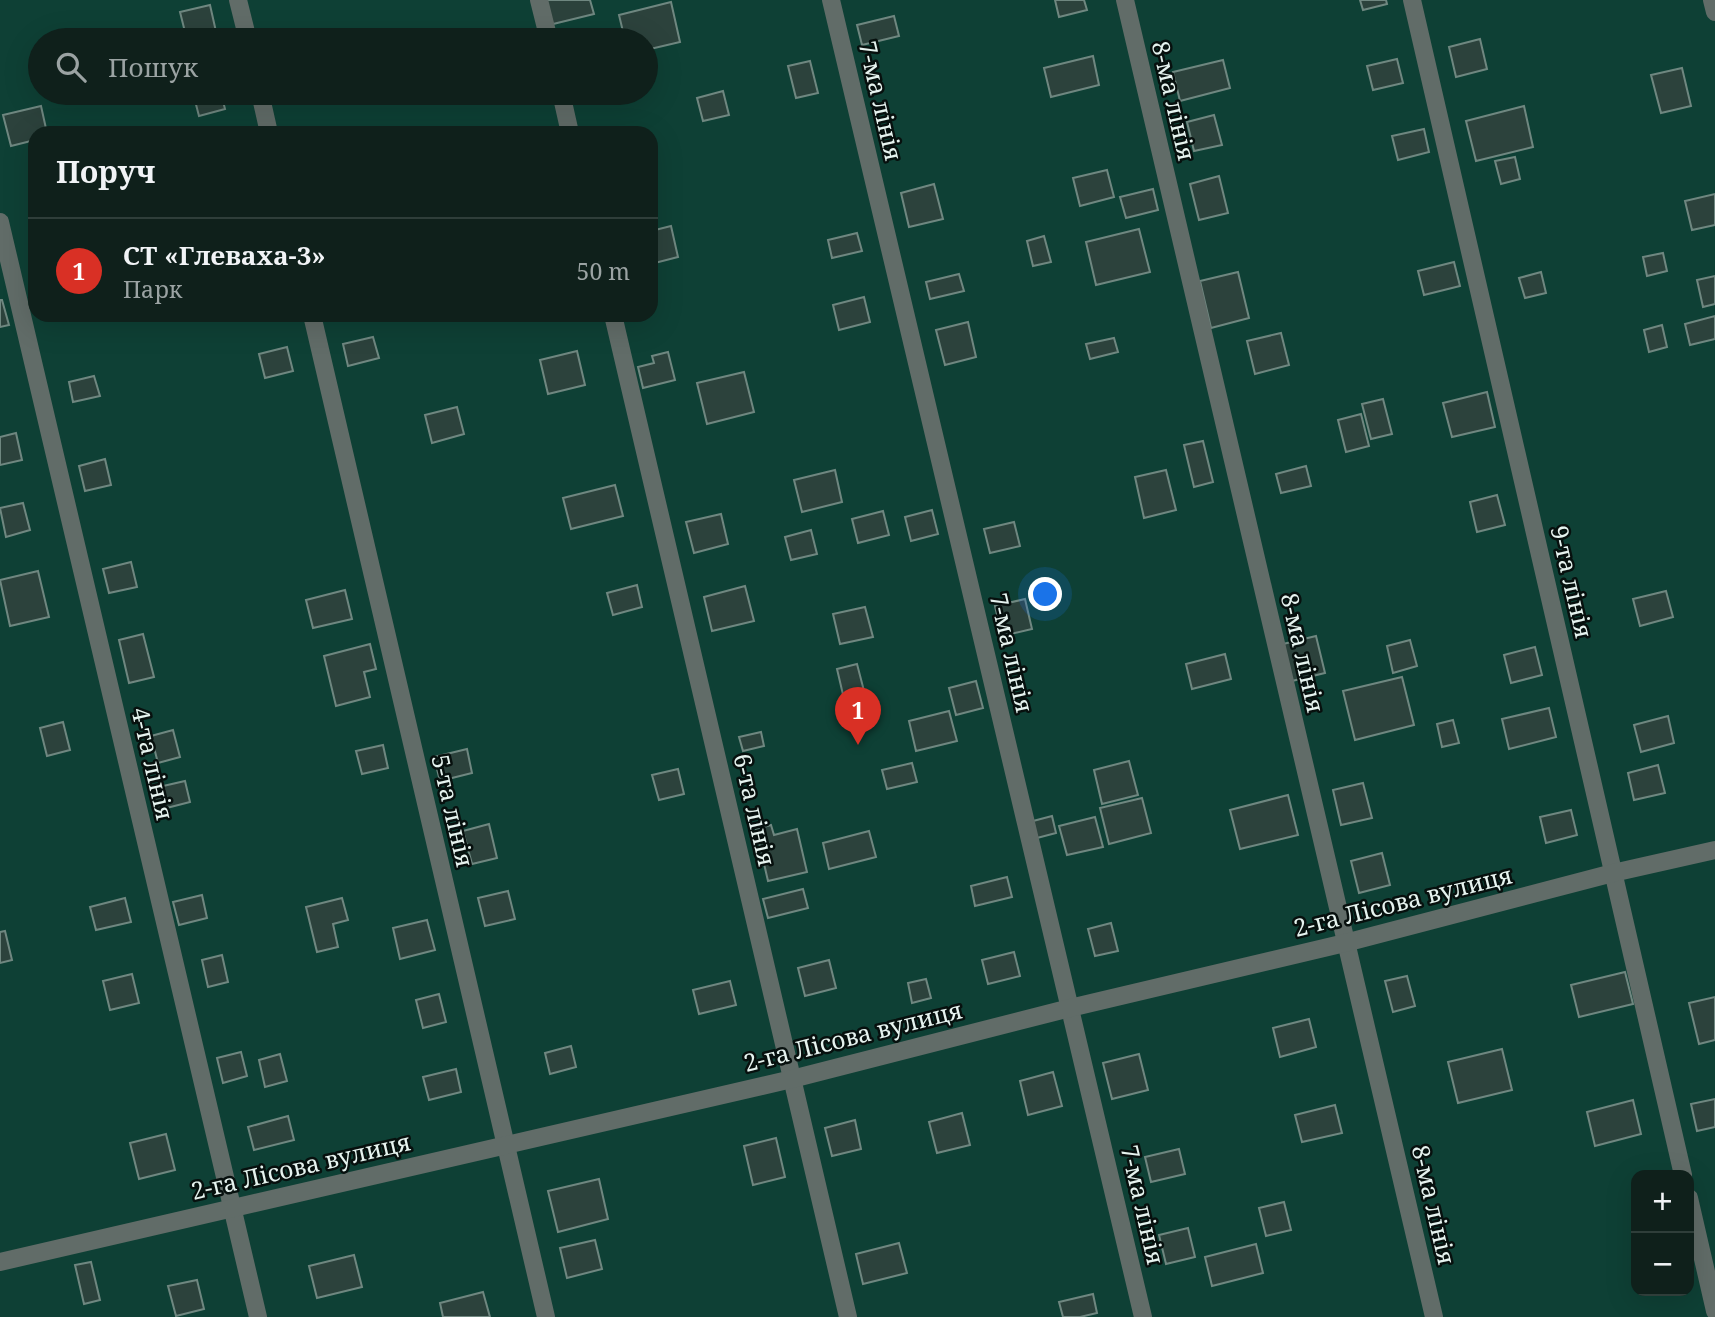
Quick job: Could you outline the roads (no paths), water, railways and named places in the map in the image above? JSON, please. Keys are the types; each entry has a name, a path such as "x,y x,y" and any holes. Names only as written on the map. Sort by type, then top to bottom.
{"street":[{"path":"238,0 245,28"},
{"path":"539,0 546,28"},
{"name":"7-ма лінія","path":"831,0 1143,1317"},
{"name":"8-ма лінія","path":"1125,0 1434,1317"},
{"name":"9-та лінія","path":"1412,0 1683,1170"},
{"path":"1712,0 1715,12"},
{"path":"263,105 267,126"},
{"path":"564,105 568,126"},
{"name":"4-та лінія","path":"0,222 258,1317"},
{"name":"5-та лінія","path":"314,322 546,1317"},
{"name":"6-та лінія","path":"615,322 848,1317"},
{"name":"2-га Лісова вулиця","path":"0,1262 792,1079 1070,1008 1345,943 1613,873 1715,850"},
{"path":"1694,1220 1715,1311"}],"place":[{"name":"СТ «Глеваха-3»","path":"858,745"}]}
